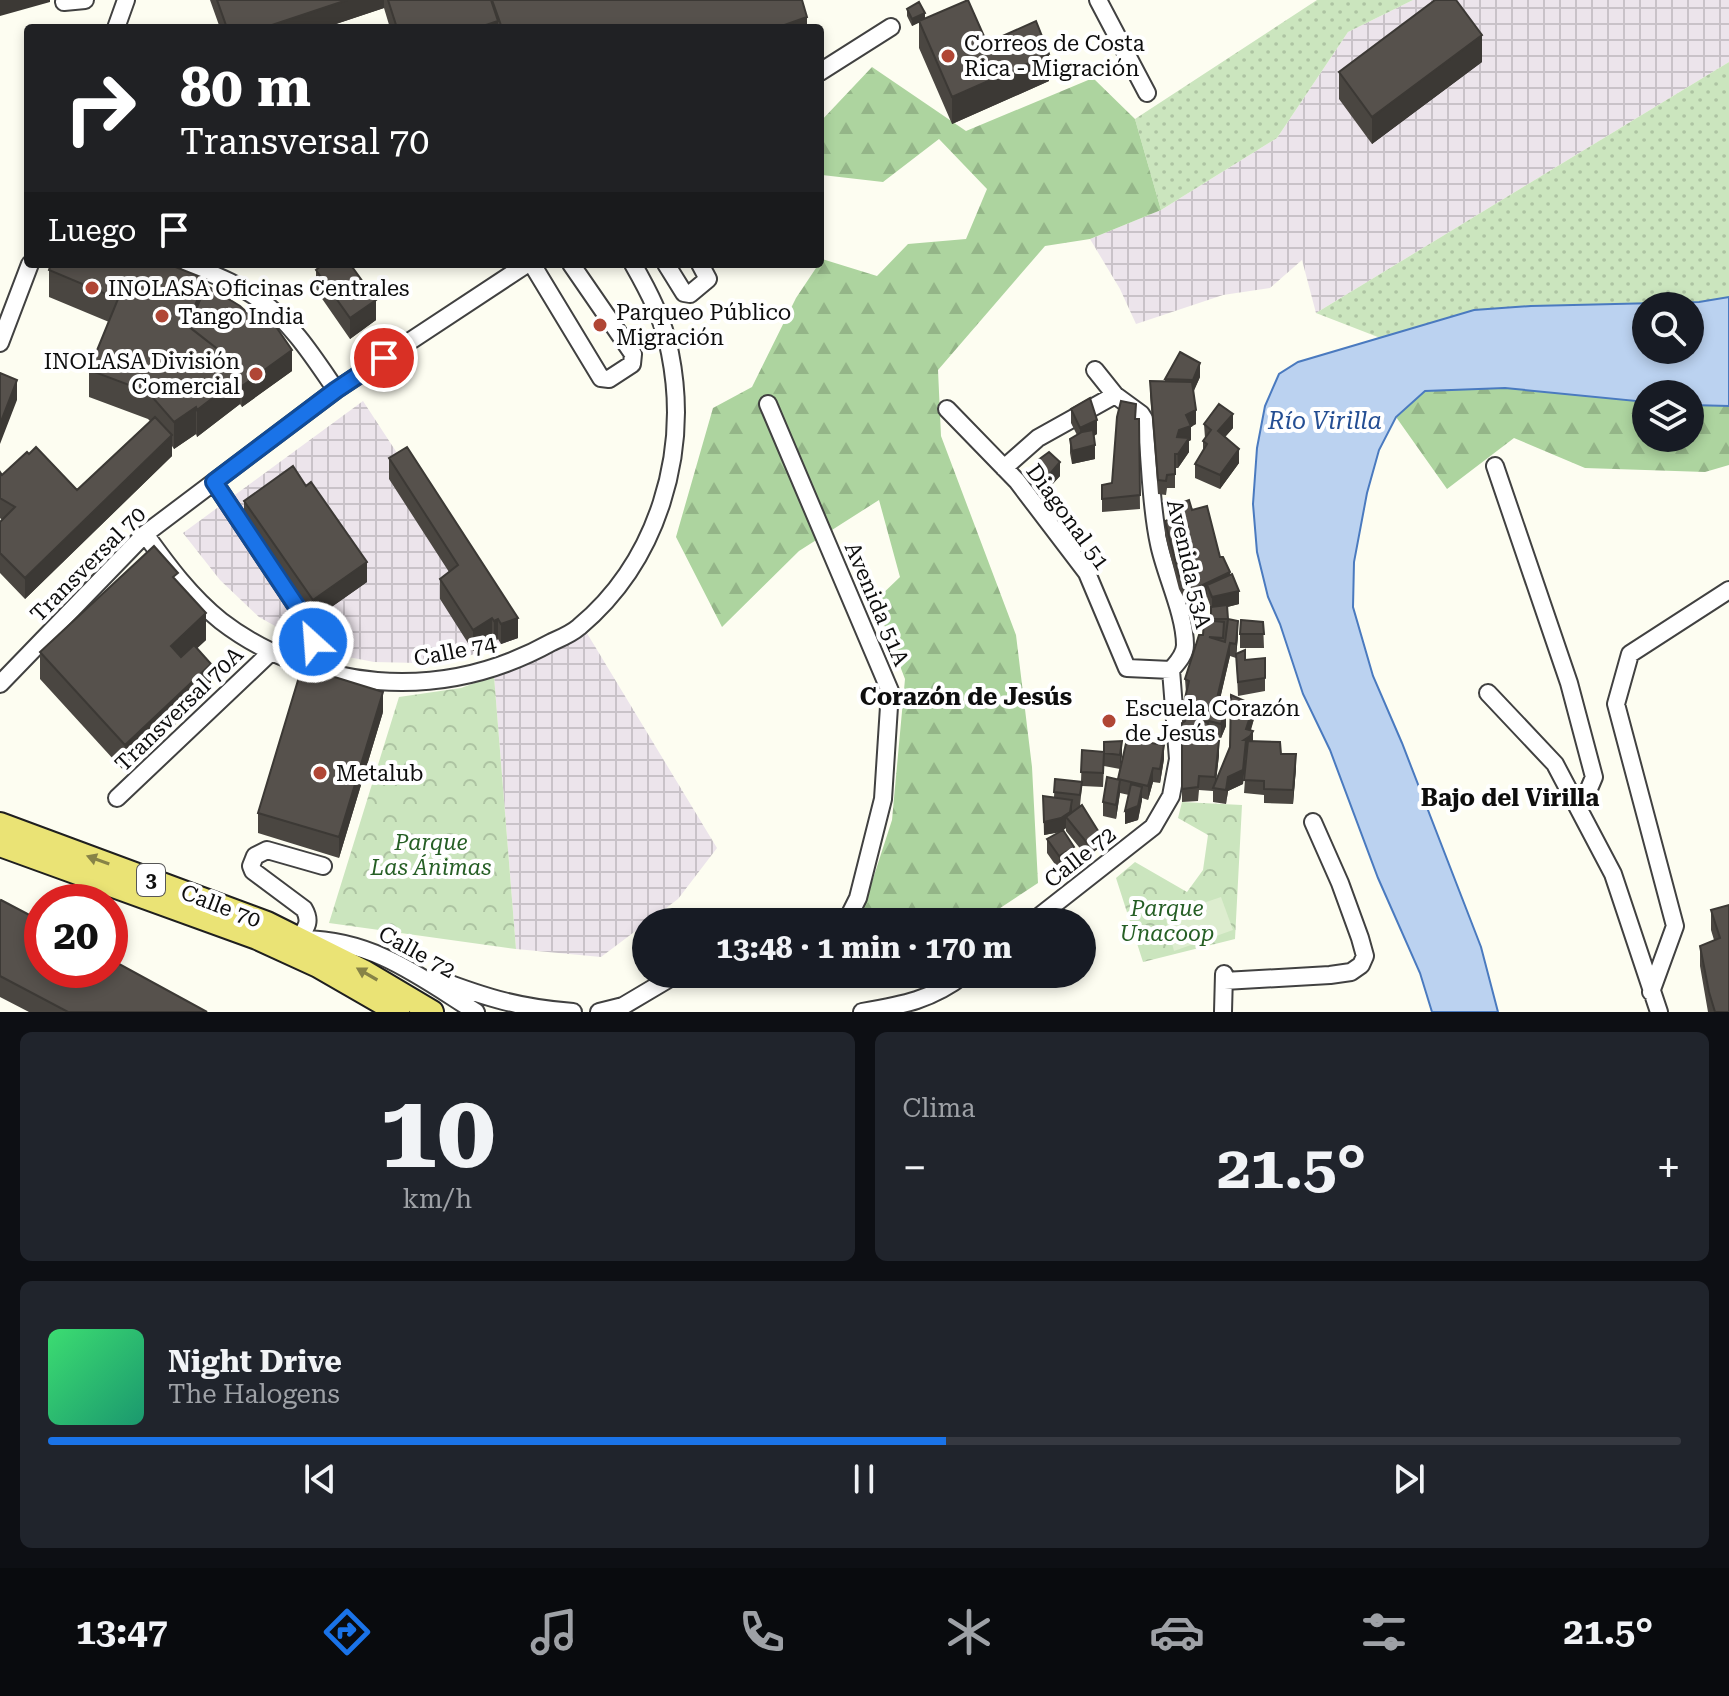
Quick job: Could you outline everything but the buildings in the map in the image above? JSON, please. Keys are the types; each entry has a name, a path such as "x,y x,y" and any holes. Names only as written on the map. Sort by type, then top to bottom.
{"main road":[{"name":"Calle 70","path":"0,824 267,923 398,1012"},
{"name":"Calle 70","path":"0,845 257,938 297,944 363,971 432,1012"}],"street":[{"path":"64,2 85,0"},
{"path":"117,24 126,0"},
{"path":"1098,0 1147,93"},
{"path":"824,69 891,27"},
{"path":"0,343 28,268"},
{"path":"197,268 260,300 296,334 336,390"},
{"name":"Transversal 70","path":"0,684 145,534 336,390 524,268"},
{"path":"532,268 601,378 609,379 632,364 633,354 574,268"},
{"name":"Calle 74","path":"145,534 179,581 222,621 271,652 316,670 357,679 437,681 510,663 577,629 613,592 642,550 662,503 674,453 677,402 670,351 654,302 635,268"},
{"path":"668,268 684,293 690,294 708,279 702,268"},
{"name":"Avenida 53A","path":"1095,370 1115,395 1141,414 1146,422 1150,487 1159,546 1173,588 1186,646 1180,661 1171,670 1178,759 1171,796 1153,827"},
{"path":"1004,468 1038,438 1115,395"},
{"name":"Avenida 51A","path":"768,404 890,691 883,799 853,908"},
{"name":"Diagonal 51","path":"947,409 1004,468 1087,573 1127,668 1171,670"},
{"path":"1495,466 1569,683 1594,777 1580,810"},
{"path":"214,482 309,625 316,670"},
{"path":"1651,992 1675,926 1616,704 1630,654 1729,590"},
{"name":"Transversal 70A","path":"117,798 271,652"},
{"path":"1488,693 1555,764 1580,810 1613,874 1659,1012"},
{"path":"1223,1012 1224,976 1330,975 1351,972 1361,965 1365,956 1360,938 1313,822"},
{"name":"Calle 72","path":"1050,908 1153,827"},
{"path":"297,944 309,917 304,909 253,871 251,866 255,856 267,850 323,866"},
{"name":"Calle 72","path":"297,944 328,939 362,947 402,966 476,1012"},
{"path":"402,966 487,998 531,1009 573,1012"},
{"path":"599,1012 623,1006 653,988"},
{"path":"862,1012 913,1004 947,988"}],"shaded area":[{"path":"1413,0 1729,0 1729,62 1316,313 1302,260 1270,288 1223,295 1136,324 1120,289 1090,239 1161,210 1277,138 1348,32"},
{"path":"363,401 518,638 466,657 418,663 374,662 338,655 302,641 259,617 220,580 183,533"},
{"path":"585,630 717,848 678,899 666,908 632,908 632,934 601,957 516,949 494,676 534,662"}],"green space":[{"path":"1317,0 1413,0 1348,32 1277,138 1161,210 1135,119"},
{"path":"1729,62 1729,297 1704,301 1704,292 1632,292 1632,304 1474,310 1383,339 1316,313"},
{"path":"872,67 966,131 1093,78 1135,119 1161,210 1090,239 1045,246 938,370 941,436 1016,635 1032,767 1038,883 1000,908 864,908 892,820 905,679 875,601 900,577 879,500 799,551 722,627 676,537 713,408 752,387 796,298 816,268 824,268 824,260 877,276 908,244 966,239 987,189 939,139 883,182 824,175 824,118"},
{"path":"1505,388 1632,401 1632,452 1704,452 1704,405 1729,406 1729,465 1705,472 1585,468 1514,438 1447,489 1396,417 1425,391"},
{"name":"Parque Las Ánimas","path":"494,676 516,949 329,923 399,697 461,688"},
{"name":"Parque Unacoop","path":"1182,802 1242,805 1235,939 1143,962 1116,878 1135,862 1187,892 1203,870 1208,835 1178,818"},
{"path":"1221,897 1233,930 1174,951 1165,916"}],"water":[{"name":"Río Virilla","path":"1729,297 1729,406 1704,405 1704,380 1632,380 1632,401 1505,388 1425,391 1396,417 1379,450 1354,562 1353,607 1373,676 1481,947 1498,1012 1432,1012 1420,973 1378,878 1330,750 1303,694 1268,597 1257,552 1253,504 1257,448 1265,406 1279,374 1298,362 1474,310 1632,304 1632,364 1704,364 1704,301"}],"place":[{"name":"Correos de Costa Rica - Migración","path":"948,56"},
{"name":"INOLASA Oficinas Centrales","path":"92,288"},
{"name":"Tango India","path":"162,316"},
{"name":"Parqueo Público Migración","path":"600,325"},
{"name":"INOLASA División Comercial","path":"256,374"},
{"name":"Escuela Corazón de Jesús","path":"1109,721"},
{"name":"Metalub","path":"320,773"}],"district":[{"name":"Corazón de Jesús","path":"966,697"},
{"name":"Bajo del Virilla","path":"1510,798"}],"route":[{"path":"313,642 309,625 214,482 336,390 384,358"}]}
